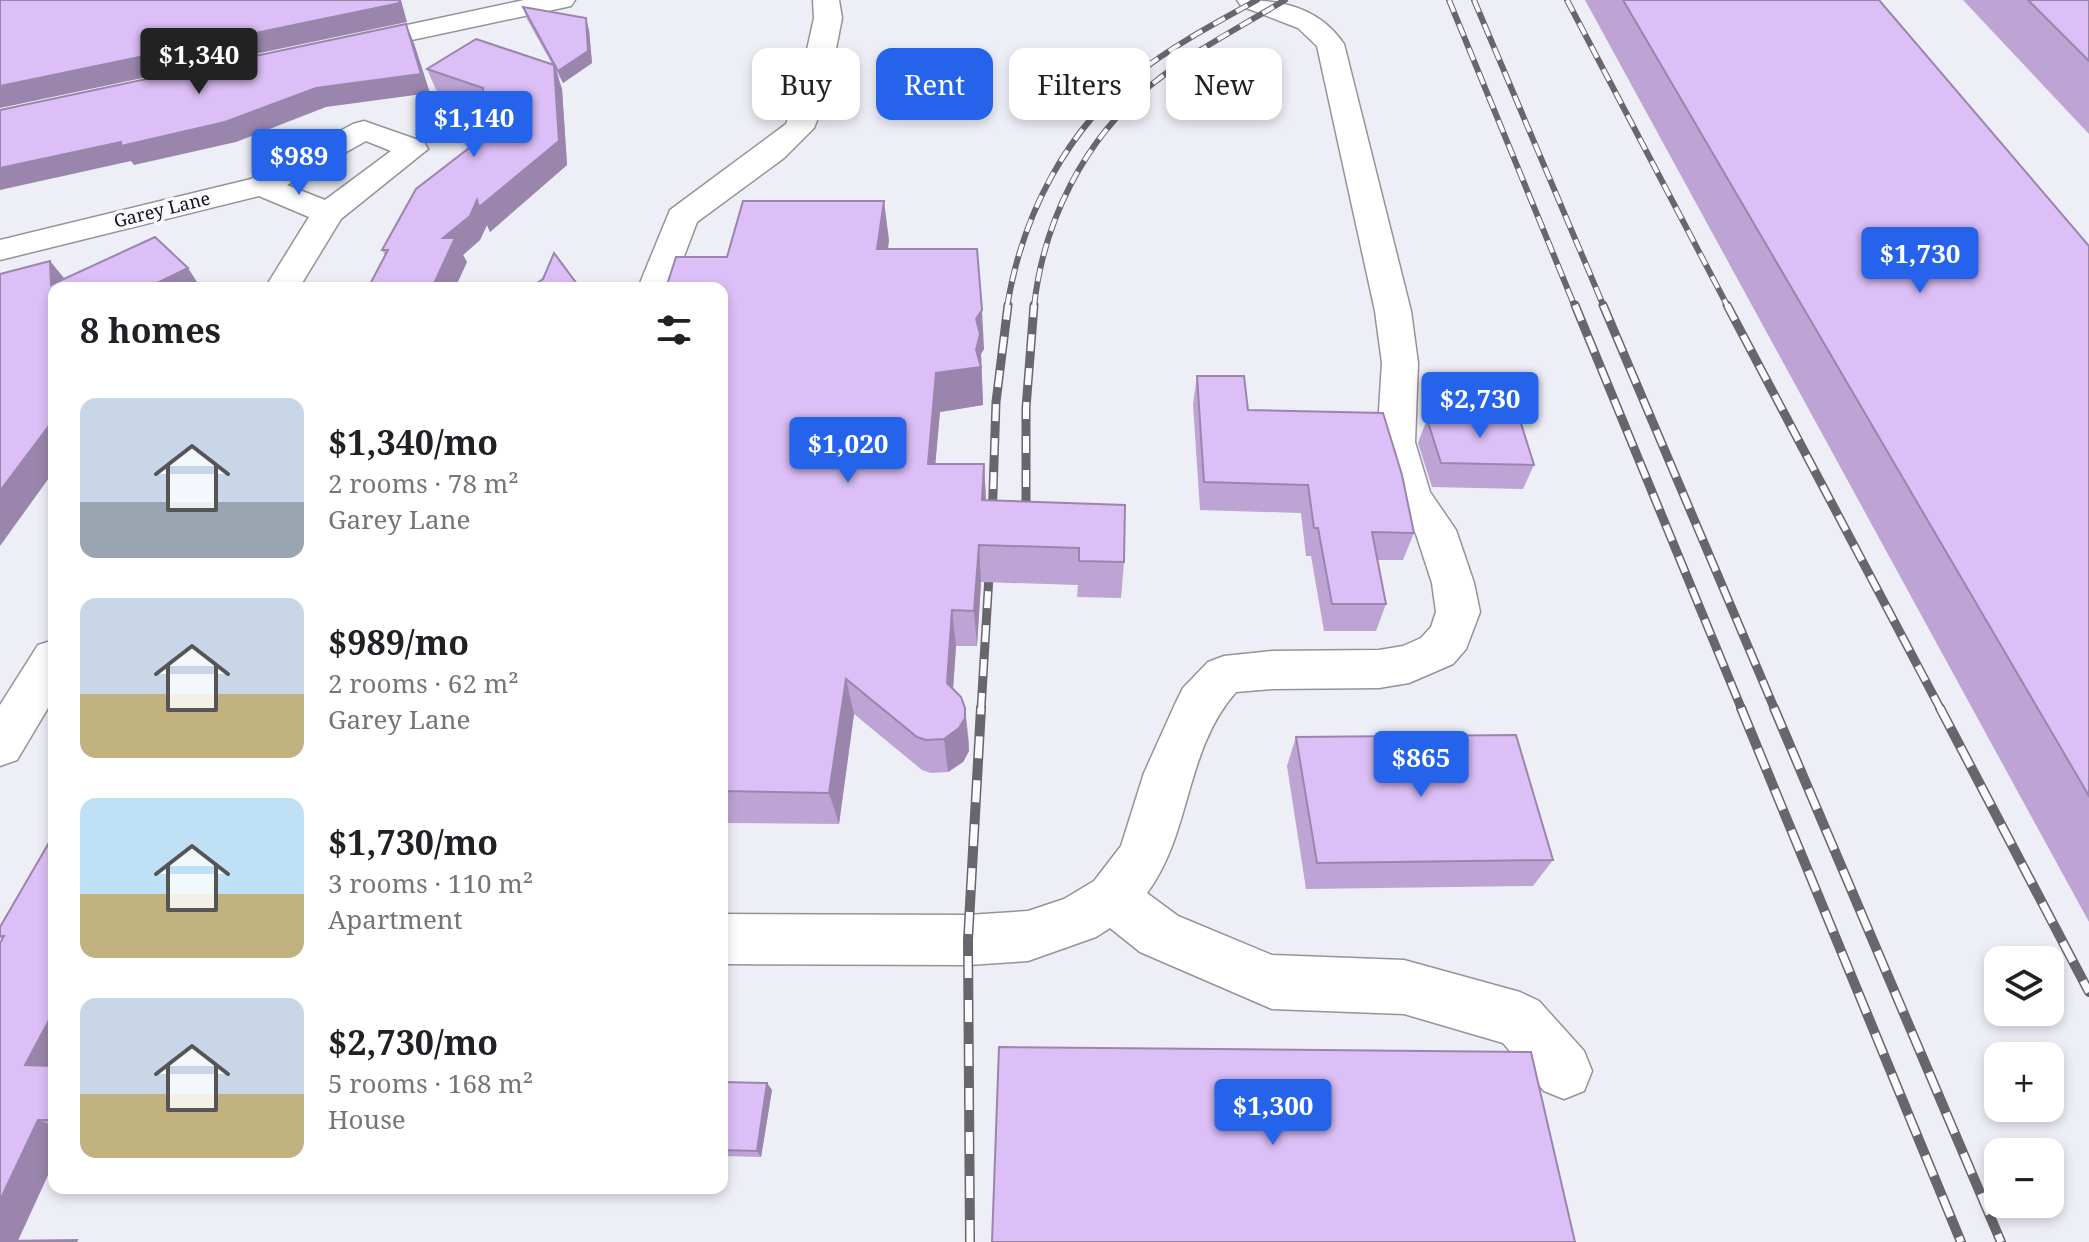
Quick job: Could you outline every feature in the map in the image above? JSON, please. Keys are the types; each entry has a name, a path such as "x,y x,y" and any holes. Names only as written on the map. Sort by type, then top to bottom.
{"street":[{"path":"318,52 562,0"},
{"path":"657,282 682,217 773,151 799,128 812,95 828,18 826,0"},
{"path":"728,939 968,940 1028,936 1078,919 1112,898 1143,858 1174,759 1199,702 1224,675 1272,670 1379,669 1409,664 1437,651 1450,636 1458,612 1453,583 1435,530 1411,496 1396,442 1400,363 1393,311 1330,44 1308,22 1250,0"},
{"name":"Garey Lane","path":"0,250 262,186 364,130 413,149 328,213"},
{"path":"262,186 328,213 286,282"},
{"path":"0,746 48,668"},
{"path":"1112,898 1159,934 1272,982 1404,987 1520,1020 1564,1071"}],"building":[{"path":"0,0 399,0 400,3 0,86"},
{"path":"1623,0 1879,0 2089,246 2089,796"},
{"path":"2028,0 2089,0 2089,61"},
{"path":"523,7 586,18 588,51 558,71"},
{"path":"406,24 421,74 316,88 225,122 121,146 121,142 0,168 0,110"},
{"path":"476,39 554,65 559,141 479,207 477,200 470,216 443,238 455,238 435,282 371,282 388,250 382,250 416,189 482,138 483,88 427,69"},
{"path":"743,201 884,201 877,249 977,249 982,310 976,319 980,334 976,350 981,367 936,373 928,464 984,464 982,500 1125,505 1124,562 1079,561 1079,548 979,545 974,611 952,610 947,683 961,697 965,708 965,718 959,728 944,739 917,737 846,679 829,793 728,791 728,282 668,282 676,257 727,257"},
{"path":"155,237 188,268 159,282 58,282"},
{"path":"554,253 576,282 539,282 543,279"},
{"path":"50,261 48,427 0,491 0,274"},
{"path":"1197,376 1244,376 1248,410 1383,413 1402,475 1414,533 1372,532 1386,604 1332,604 1318,528 1314,528 1308,485 1204,482"},
{"path":"1431,416 1519,417 1534,465 1441,463 1427,419 1432,419"},
{"path":"1516,735 1553,860 1317,863 1296,737"},
{"path":"48,844 48,1022 25,1065 48,1066 48,1120 38,1120 0,1200 0,943 4,936 0,936 0,927"},
{"path":"999,1047 1531,1052 1575,1242 992,1242"},
{"path":"728,1082 767,1083 757,1151 728,1150"},
{"path":"0,1241 76,1242 0,1242"}],"railway":[{"path":"1007,307 1014,273 1036,207 1070,146 1091,119 1141,71 1198,33 1257,0"},
{"path":"1034,307 1039,275 1057,214 1071,184 1106,131 1127,107 1167,73 1285,0"},
{"path":"1449,0 1575,307"},
{"path":"1474,0 1604,307"},
{"path":"1567,0 1728,307"},
{"path":"992,523 996,402 1008,305"},
{"path":"1026,521 1026,408 1034,305"},
{"path":"1575,305 1742,710"},
{"path":"1603,305 1775,710"},
{"path":"1727,305 1941,710"},
{"path":"981,710 990,559"},
{"path":"970,1242 968,940 981,708"},
{"path":"1741,708 1961,1242"},
{"path":"1774,708 2001,1242"},
{"path":"1940,708 2089,992"}]}
